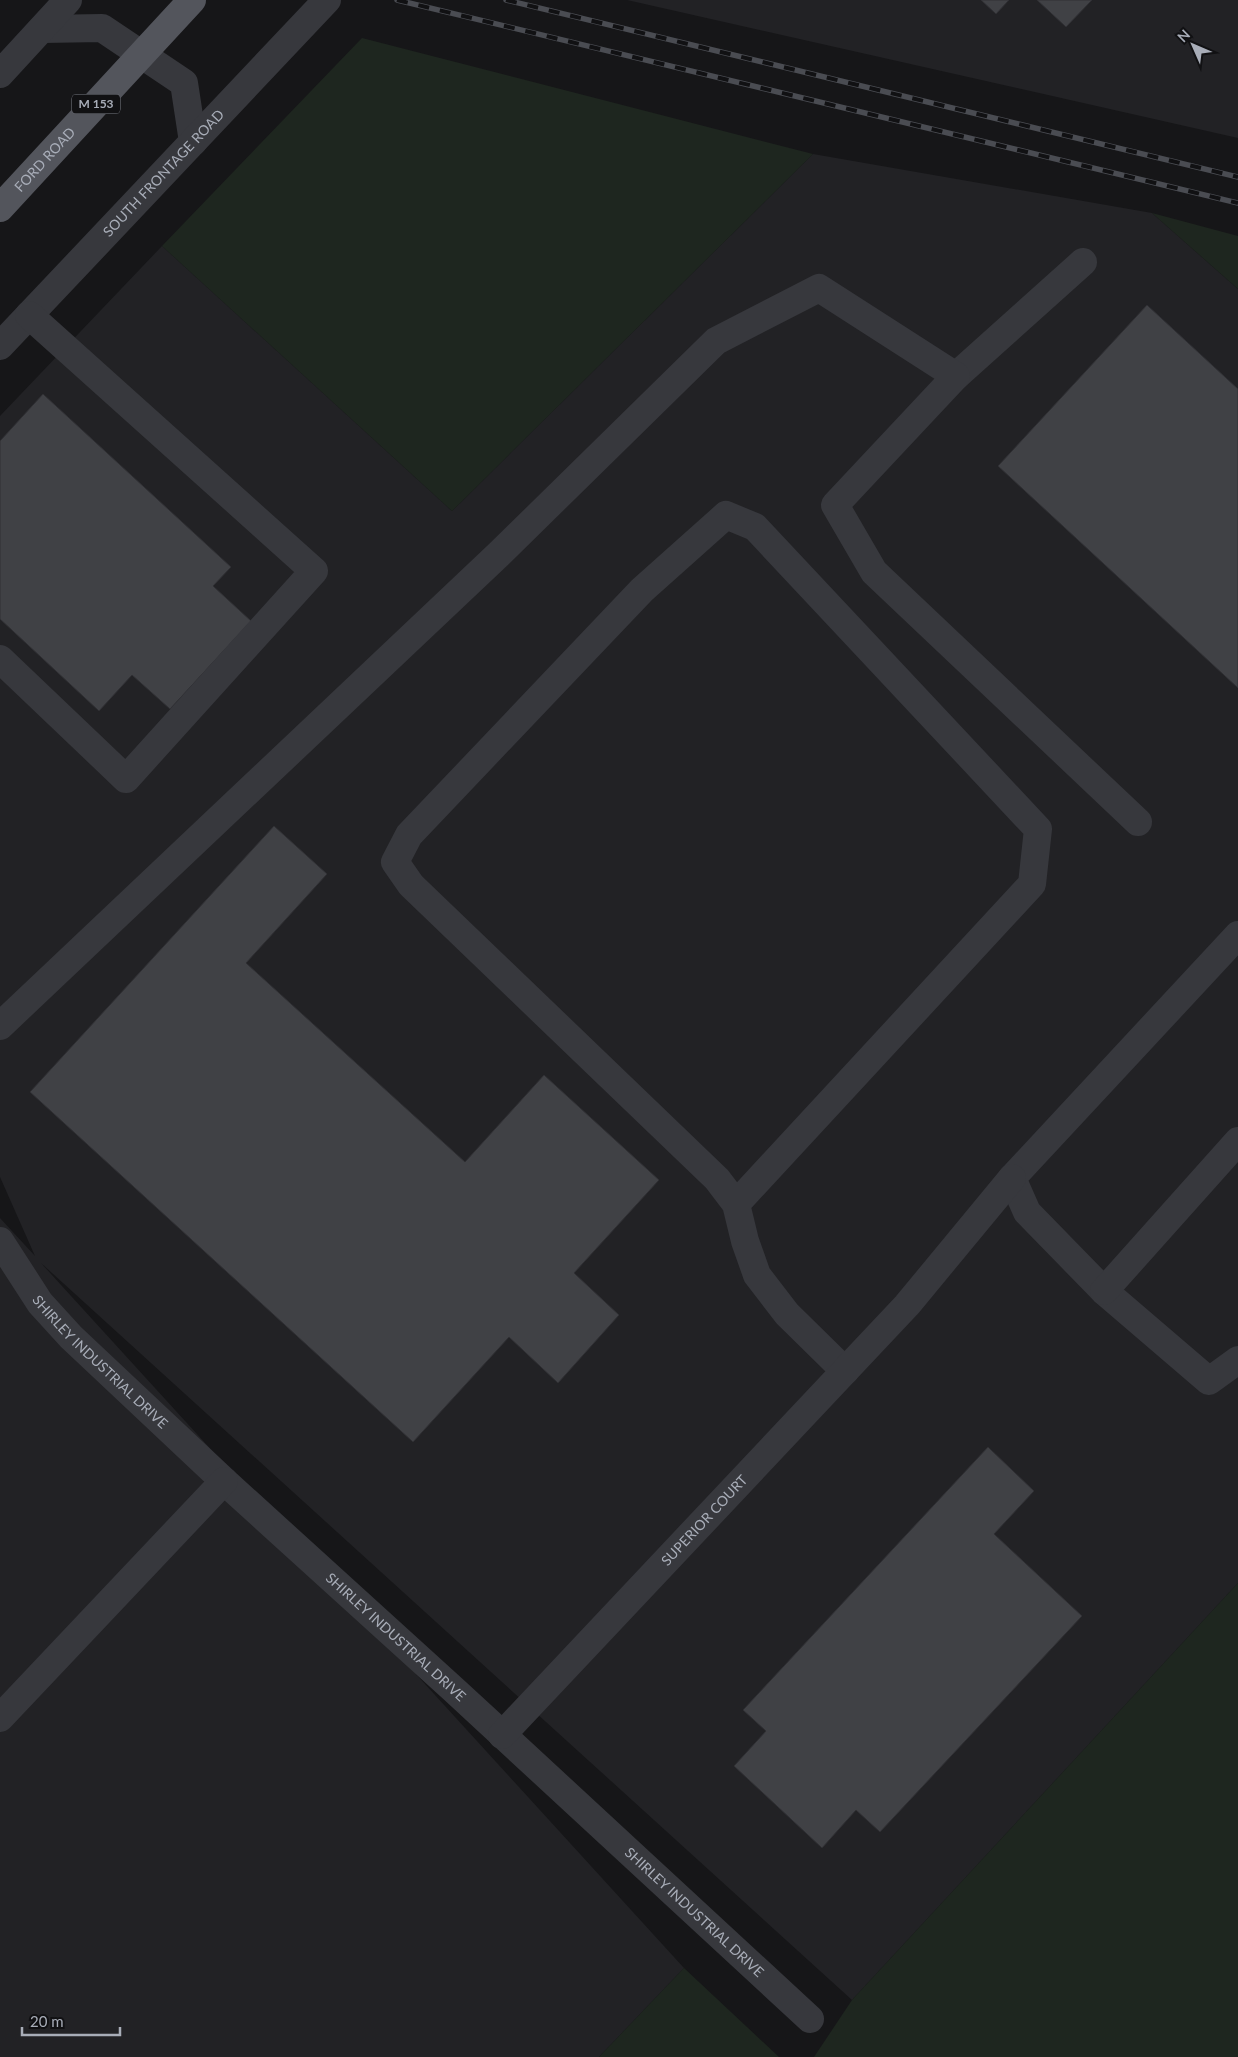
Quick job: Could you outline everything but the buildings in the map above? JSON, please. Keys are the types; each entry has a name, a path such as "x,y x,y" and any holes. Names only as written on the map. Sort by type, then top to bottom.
{"main road":[{"name":"FORD ROAD","path":"0,208 192,0"}],"street":[{"path":"0,74 68,0"},
{"name":"SOUTH FRONTAGE ROAD","path":"0,346 327,0"},
{"path":"42,29 102,28 184,83 193,142"},
{"path":"1083,262 956,376 835,505 874,572 1138,822"},
{"path":"0,1026 499,554 716,341 819,288 956,376"},
{"path":"0,658 126,779 314,571 29,316"},
{"path":"736,1204 1032,884 1038,829 755,528 726,515 628,605 409,835 395,862 411,886 717,1179 736,1204 745,1242 757,1275 786,1314 845,1371"},
{"name":"SUPERIOR COURT","path":"502,1735 907,1305 1012,1178 1238,935"},
{"path":"1104,1291 1238,1141"},
{"path":"1012,1178 1027,1212 1104,1291 1209,1381 1238,1360"},
{"name":"SHIRLEY INDUSTRIAL DRIVE","path":"0,1241 40,1303 71,1337 224,1481 810,2019"},
{"path":"0,1718 224,1481"}],"shaded area":[{"path":"627,0 1238,0 1238,138"},
{"path":"362,38 813,154 452,511 162,246"},
{"path":"813,154 1152,213 1238,289 1238,1583 852,2000 41,1263 684,1968 599,2057 0,2057 0,1218 35,1256 0,1177 0,416 162,246 452,511"},
{"path":"1152,213 1238,236 1238,289"},
{"path":"1238,1583 1238,2057 814,2057 852,2000"},
{"path":"684,1968 779,2057 599,2057"}],"railway":[{"path":"397,0 1238,203"},
{"path":"506,0 1238,177"}]}
